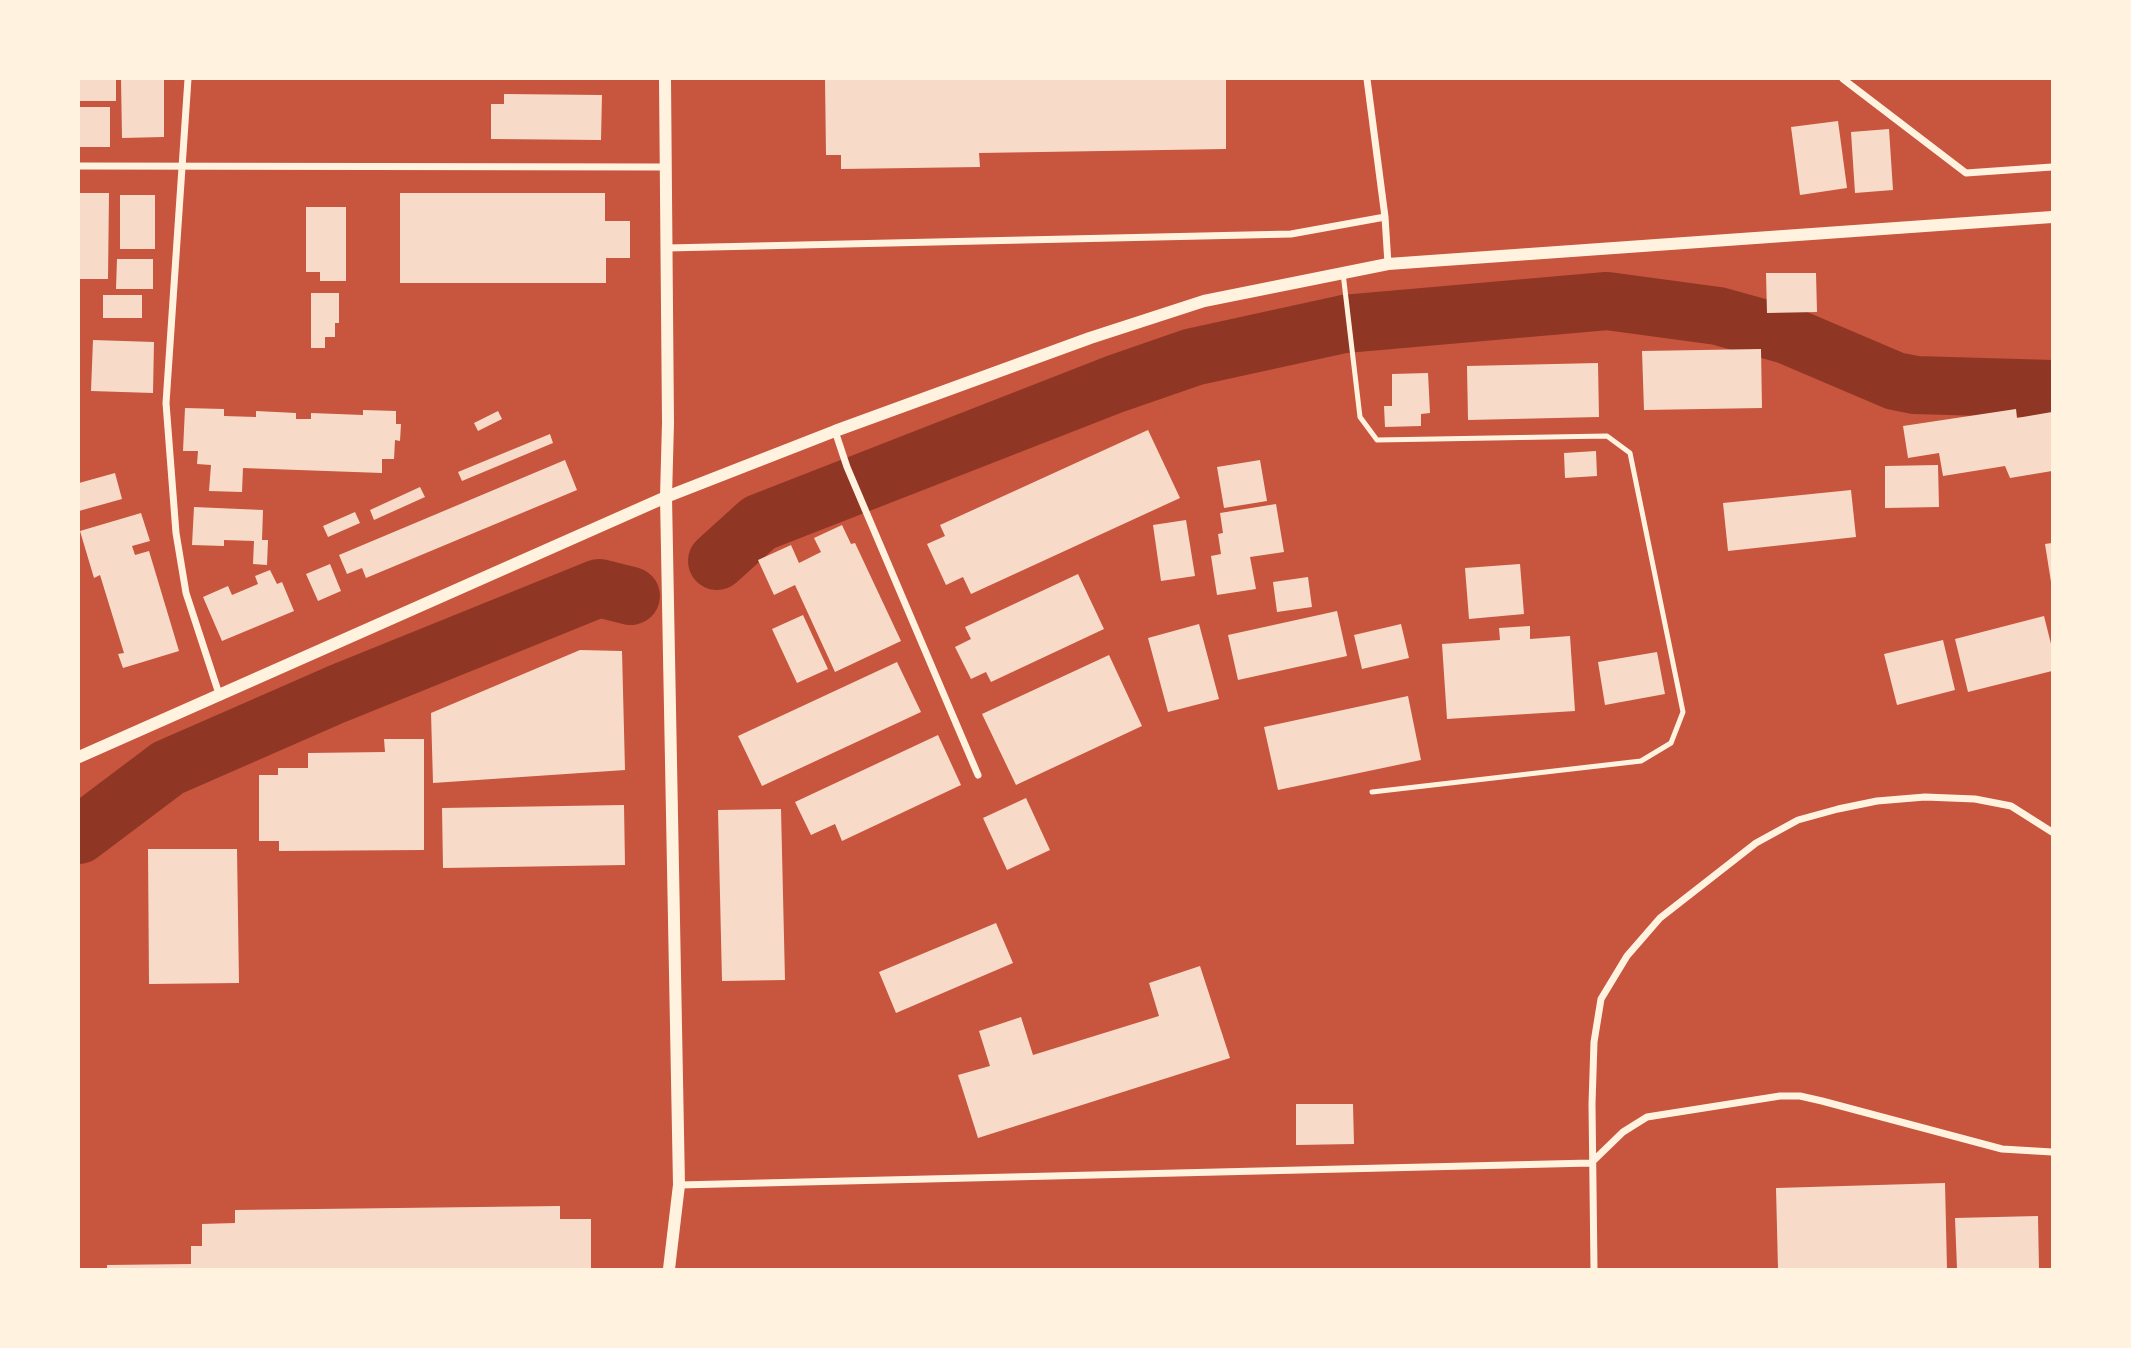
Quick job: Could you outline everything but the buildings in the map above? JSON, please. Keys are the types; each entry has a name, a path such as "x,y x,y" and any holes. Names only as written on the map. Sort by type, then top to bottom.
{"street":[{"path":"188,79 166,403 170,473 186,593 220,697"},
{"path":"665,79 666,497 678,1185 669,1269"},
{"path":"1367,79 1385,217 1388,264"},
{"path":"1843,79 1966,173 2052,167"},
{"path":"79,166 184,164 666,167"},
{"path":"667,248 1291,234 1385,217"},
{"path":"79,757 220,697 666,497 835,431 1090,338 1204,301 1342,271 1388,264 2052,217"},
{"path":"835,431 847,467 978,775"},
{"path":"1594,1269 1591,1163 1594,1042 1601,999 1627,956 1660,918 1756,843 1798,820 1877,801 1925,797 1975,799 2011,806 2052,831"},
{"path":"678,1185 1591,1163 1623,1132 1647,1117 1780,1096 1822,1101 2002,1149 2052,1152"}],"lane":[{"path":"1342,271 1360,417 1377,440 1607,436 1630,453 1683,712 1671,743 1641,761 1372,792"}],"waterway":[{"path":"717,561 759,523 1115,384 1193,357 1344,324 1607,301 1718,316 1787,335 1895,381 1915,385 2052,389"},
{"path":"79,835 168,768 337,694 599,588 631,596"}]}
